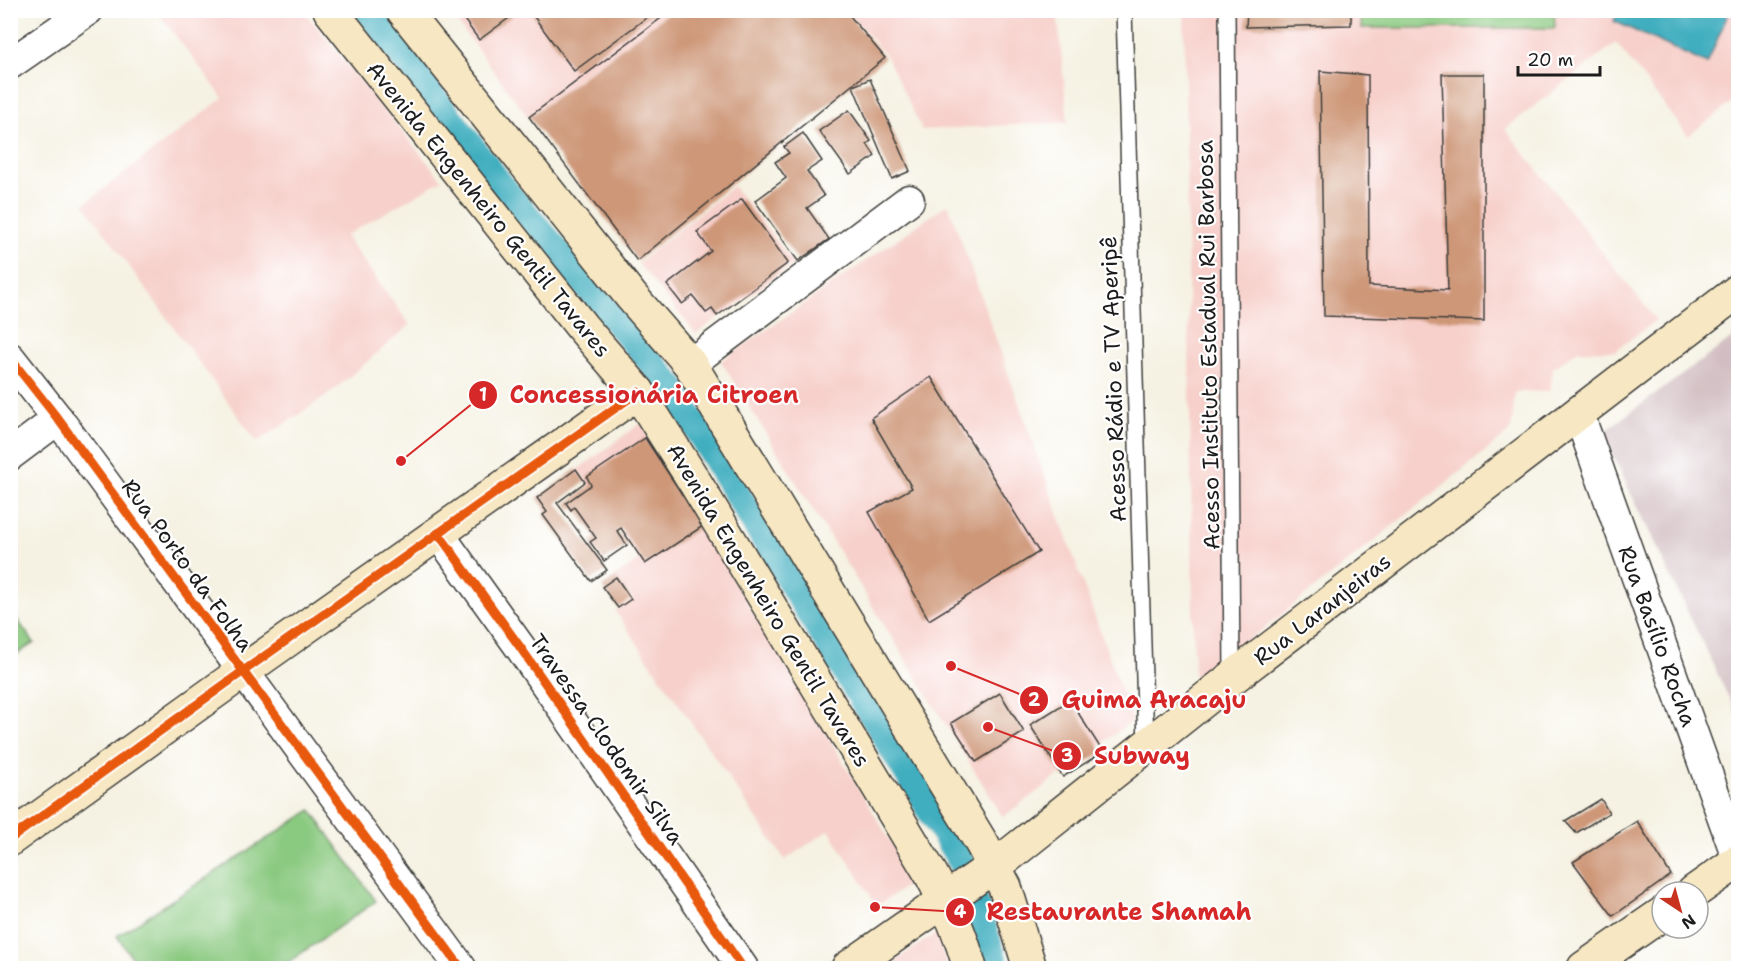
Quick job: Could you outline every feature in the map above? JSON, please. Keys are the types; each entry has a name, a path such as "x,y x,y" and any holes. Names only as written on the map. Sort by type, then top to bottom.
{"main road":[{"name":"Avenida Engenheiro Gentil Tavares","path":"330,10 582,327 638,392 948,899 970,969"},
{"path":"403,10 631,296 690,364 989,868 1005,887 1030,969"},
{"name":"Rua Laranjeiras","path":"848,969 1008,856 1232,678 1738,291"},
{"path":"10,839 638,392"},
{"path":"1710,880 1738,860"},
{"path":"1584,969 1650,922"}],"street":[{"path":"10,64 88,10"},
{"path":"690,364 909,200"},
{"name":"Rua Porto da Folha","path":"10,358 58,419 461,969"},
{"name":"Rua Basílio Rocha","path":"1578,412 1738,860"},
{"path":"10,455 58,419"},
{"name":"Travessa Clodomir Silva","path":"438,533 520,647 742,969"}],"lane":[{"name":"Acesso Rádio e TV Aperipê","path":"1124,10 1146,747"},
{"name":"Acesso Instituto Estadual Rui Barbosa","path":"1227,10 1234,650 1232,678"}],"shaded area":[{"path":"157,11 304,11 442,180 345,236 410,325 328,395 257,442 84,204 223,98"},
{"path":"449,11 670,11 528,117"},
{"path":"848,11 1057,11 1068,122 922,130 887,57"},
{"path":"1184,11 1738,11 1738,98 1688,136 1616,43 1505,129 1656,320 1615,351 1578,350 1553,368 1550,391 1515,392 1511,431 1261,631 1194,679"},
{"path":"733,186 794,263 696,334 638,263"},
{"path":"948,204 1132,721 1003,817 721,361"},
{"path":"1738,334 1738,717 1602,433"},
{"path":"641,423 914,881 877,906 829,830 785,860 615,611 633,599 615,576 640,560 577,470"},
{"path":"937,933 948,968 883,968"}],"green space":[{"path":"1362,11 1554,11 1555,28 1361,28"},
{"path":"11,611 34,643 10,658"},
{"path":"311,810 376,901 280,968 139,968 117,936"}],"water":[{"path":"1720,10 1728,14 1707,64 1614,21 1618,11"}],"building":[{"path":"457,10 520,10 479,40"},
{"path":"529,10 657,10 574,71"},
{"path":"672,10 845,10 885,58 637,261 529,117"},
{"path":"1247,10 1351,10 1351,25 1246,27"},
{"path":"1320,71 1368,75 1369,286 1448,290 1442,74 1484,74 1484,321 1324,316"},
{"path":"870,79 910,171 892,179 853,86"},
{"path":"849,110 871,141 867,144 875,156 850,174 819,131"},
{"path":"803,133 822,161 807,171 824,196 807,208 829,239 798,261 755,201 786,178 775,162 789,153 784,147"},
{"path":"742,199 788,263 717,316 712,309 706,313 693,296 682,304 667,285 711,251 697,232"},
{"path":"931,377 1039,552 929,620 869,512 912,488 871,418"},
{"path":"645,438 703,526 645,564 621,528 617,531 627,545 604,561 590,542 596,538 574,507 571,510 566,503 591,485 587,477"},
{"path":"576,469 585,482 557,503 607,570 591,581 543,515 547,512 537,498"},
{"path":"616,577 631,599 618,608 602,587"},
{"path":"1000,693 1024,732 976,762 951,723"},
{"path":"1070,700 1103,752 1063,777 1030,725"},
{"path":"1601,799 1609,813 1576,833 1565,821"},
{"path":"1637,821 1671,875 1664,880 1650,880 1650,890 1613,916 1573,862"}],"waterway":[{"path":"367,10 498,182 671,386 962,862 996,968"}],"cycle path":[{"path":"10,358 58,419 461,968"},
{"path":"10,839 638,392"},
{"path":"438,533 743,968"}],"place":[{"name":"Concessionária Citroen","path":"401,461"},
{"name":"Guima Aracaju","path":"951,666"},
{"name":"Subway","path":"988,727"},
{"name":"Restaurante Shamah","path":"875,907"}]}
